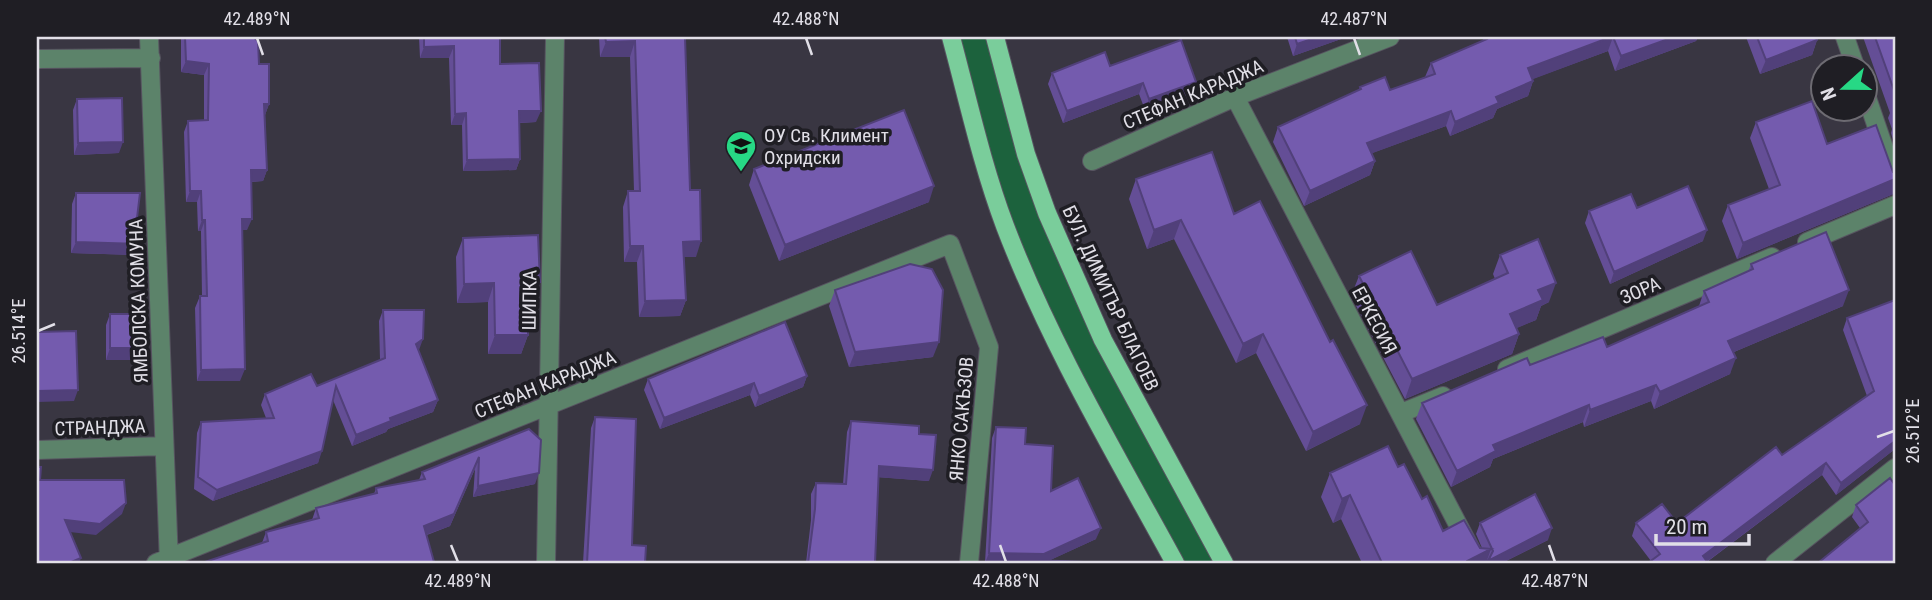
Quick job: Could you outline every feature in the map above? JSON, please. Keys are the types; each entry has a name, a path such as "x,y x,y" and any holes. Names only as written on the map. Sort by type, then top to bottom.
{"main road":[{"path":"951,37 986,170 1005,226 1063,357 1175,563"},
{"name":"БУЛ. ДИМИТЪР БЛАГОЕВ","path":"995,37 1026,154 1047,213 1103,340 1224,563"}],"street":[{"name":"ЯМБОЛСКА КОМУНА","path":"149,37 164,446 165,562"},
{"name":"ШИПКА","path":"546,563 555,37"},
{"name":"СТЕФАН КАРАДЖА","path":"1092,161 1235,97 1390,37"},
{"path":"37,59 150,58"},
{"name":"ЕРКЕСИЯ","path":"1235,97 1478,563"},
{"path":"1875,122 1895,180"},
{"name":"ЗОРА","path":"1490,376 1895,205"},
{"name":"СТЕФАН КАРАДЖА","path":"165,562 950,244"},
{"name":"ЯНКО САКЪЗОВ","path":"950,244 989,347 969,563"},
{"path":"1401,414 1464,387"},
{"name":"СТРАНДЖА","path":"37,450 164,446"},
{"path":"1776,563 1895,468"}],"green space":[{"path":"951,37 995,37 1047,213 1224,563 1175,563 1005,226"}],"building":[{"path":"185,37 253,37 258,41 259,64 269,64 269,104 264,104 267,170 251,170 252,219 242,219 245,369 201,370 200,296 207,296 205,220 202,220 201,191 190,191 188,121 208,120 209,64 186,61"},
{"path":"424,37 500,37 500,64 539,63 541,111 519,111 520,159 467,160 466,113 455,114 454,46 424,47"},
{"path":"605,37 685,37 690,190 700,190 701,241 683,242 686,300 645,301 643,246 630,246 628,191 640,191 635,41 606,42"},
{"path":"1295,37 1318,37 1297,44"},
{"path":"1486,37 1611,37 1528,68 1533,81 1496,97 1499,103 1455,122 1451,111 1367,143 1375,161 1310,191 1278,127 1385,77 1390,90 1435,74 1431,63 1487,39"},
{"path":"1613,37 1674,37 1621,56"},
{"path":"1757,37 1816,37 1817,40 1766,60"},
{"path":"1875,37 1895,37 1895,93"},
{"path":"1181,40 1196,82 1149,99 1143,83 1067,111 1052,73 1105,52 1110,66"},
{"path":"122,98 123,142 78,143 77,99"},
{"path":"1810,102 1810,122 1819,122 1827,144 1876,125 1895,172 1895,179 1743,243 1728,205 1780,185 1756,122"},
{"path":"904,110 934,186 785,245 754,169"},
{"path":"1212,152 1234,214 1260,201 1330,342 1333,340 1367,405 1313,432 1263,334 1243,344 1181,220 1154,230 1136,179"},
{"path":"1688,186 1707,230 1614,272 1589,211 1631,194 1637,208"},
{"path":"76,193 140,193 137,218 140,244 76,242"},
{"path":"1826,232 1849,290 1728,341 1736,358 1660,392 1656,385 1590,410 1589,405 1493,445 1496,451 1457,471 1422,403 1527,358 1530,365 1603,337 1607,347 1709,302 1704,291 1753,269 1751,264"},
{"path":"538,235 540,282 528,282 528,335 495,335 494,283 464,284 463,238"},
{"path":"1538,239 1556,283 1538,290 1543,300 1510,314 1519,334 1412,379 1359,276 1411,251 1437,305 1508,273 1500,255"},
{"path":"910,264 932,269 943,290 939,342 855,352 835,290"},
{"path":"1895,300 1895,441 1841,483 1826,463 1703,556 1708,563 1648,563 1660,554 1636,523 1662,504 1677,523 1776,447 1782,455 1874,391 1847,318"},
{"path":"383,310 424,310 423,339 416,344 438,400 390,418 391,421 356,435 336,386 322,451 217,490 198,477 201,422 274,418 265,394 311,374 317,386 385,358"},
{"path":"110,314 144,314 145,348 110,348"},
{"path":"785,322 807,376 759,396 754,383 664,418 648,379"},
{"path":"76,331 78,390 37,391 37,332"},
{"path":"595,417 636,419 632,545 646,546 645,563 587,563"},
{"path":"851,421 919,426 919,434 936,435 933,470 879,466 875,563 808,563 816,483 846,484"},
{"path":"996,427 1026,428 1025,444 1053,446 1051,491 1078,478 1101,528 1044,554 989,553"},
{"path":"529,429 541,440 539,473 478,486 479,457 454,514 424,526 434,562 202,563 268,541 266,532 319,518 316,508 377,493 376,488 425,479 422,472"},
{"path":"1388,446 1398,467 1404,464 1422,499 1427,496 1443,531 1464,520 1480,548 1491,549 1467,563 1382,563 1350,495 1342,499 1330,473"},
{"path":"37,467 41,467 40,480 124,480 126,503 100,524 65,520 81,558 69,563 37,563"},
{"path":"1890,478 1895,485 1895,563 1818,563 1868,522 1856,505"},
{"path":"1535,494 1552,528 1488,561 1493,551 1480,523"},
{"path":"1035,560 1109,563 1035,563"}],"place":[{"name":"ОУ Св. Климент Охридски","path":"741,173"}]}
